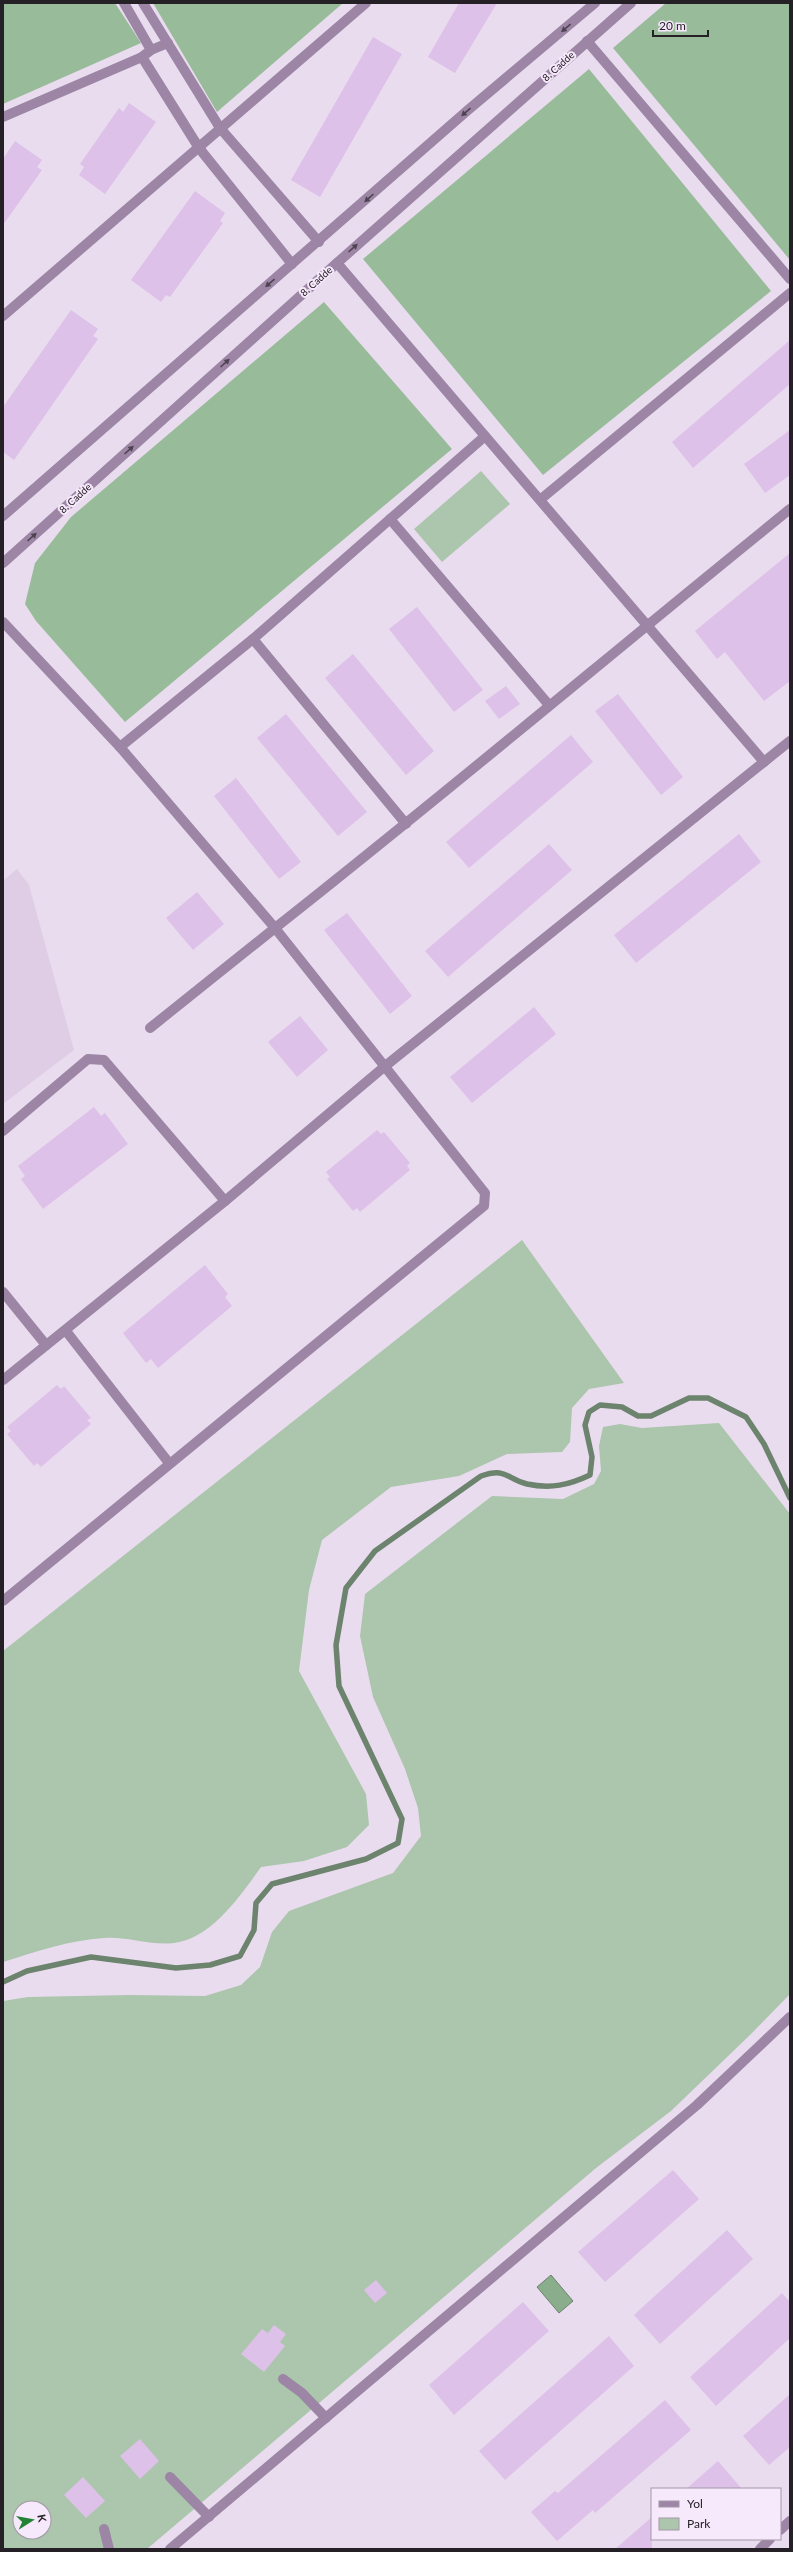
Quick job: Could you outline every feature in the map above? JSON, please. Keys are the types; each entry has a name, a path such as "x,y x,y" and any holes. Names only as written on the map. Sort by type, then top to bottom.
{"street":[{"path":"124,3 151,50"},
{"path":"143,3 220,128 319,242"},
{"path":"3,316 366,3"},
{"name":"8. Cadde","path":"3,563 337,263 586,41 631,3"},
{"path":"3,516 591,4"},
{"path":"586,41 790,279"},
{"path":"3,117 142,57 151,50 168,43"},
{"path":"142,57 199,148 292,264"},
{"path":"337,263 484,437 541,499 646,626 764,762"},
{"path":"541,499 790,293"},
{"path":"120,747 253,639 484,437"},
{"path":"150,1028 406,824 549,705 790,509"},
{"path":"390,519 549,705"},
{"path":"3,622 120,747 274,928 485,1193 484,1206 169,1463 3,1601"},
{"path":"253,639 406,824"},
{"path":"3,1380 46,1345 66,1331 225,1201 384,1066 790,741"},
{"path":"3,1131 88,1059 104,1060 225,1201"},
{"path":"3,1292 46,1345"},
{"path":"66,1331 169,1463"},
{"path":"170,2549 697,2105 790,2017"},
{"path":"282,2379 302,2393 326,2418"},
{"path":"170,2477 209,2517"},
{"path":"781,2529 790,2521"},
{"path":"104,2529 110,2549"},
{"path":"760,2549 769,2540"}],"shaded area":[{"path":"3,3 115,3 141,43 3,104"},
{"path":"153,3 343,3 217,112"},
{"path":"666,3 790,3 790,260 613,48"},
{"path":"589,69 771,291 543,475 363,259"},
{"path":"324,302 452,449 125,722 36,621 25,604 35,563 71,517"},
{"path":"17,869 29,885 74,1050 3,1104 3,881"},
{"path":"551,2275 573,2301 559,2313 537,2287"}],"green space":[{"path":"481,471 510,504 442,562 414,529"},
{"path":"522,1240 624,1383 589,1389 572,1408 570,1442 562,1452 507,1454 459,1476 391,1487 322,1540 309,1590 299,1671 366,1794 369,1825 347,1847 304,1861 261,1867 224,1914 201,1933 188,1939 165,1944 121,1938 91,1939 53,1947 3,1962 3,1651"},
{"path":"719,1423 790,1514 790,1994 671,2111 596,2168 147,2549 3,2549 3,2001 28,1997 130,1995 205,1996 241,1985 260,1967 272,1932 289,1911 393,1873 421,1836 418,1808 405,1769 373,1697 360,1636 365,1594 492,1496 563,1499 594,1484 601,1471 599,1446 603,1427 620,1424 642,1428"}],"building":[{"path":"459,3 497,3 455,73 428,57"},
{"path":"373,37 402,54 320,197 291,180"},
{"path":"129,103 156,122 105,194 79,175 84,167 80,164 119,108 123,112"},
{"path":"15,141 42,160 37,167 42,170 3,225 3,159"},
{"path":"195,191 225,213 220,221 223,223 170,297 166,295 161,302 131,280"},
{"path":"71,310 98,329 93,336 98,339 14,460 3,452 3,407"},
{"path":"790,340 790,384 693,468 672,442"},
{"path":"790,430 790,475 765,493 744,464"},
{"path":"790,553 790,681 764,701 725,652 717,659 695,631"},
{"path":"417,607 483,690 454,712 389,629"},
{"path":"353,654 434,751 406,775 325,678"},
{"path":"506,686 520,704 499,719 485,701"},
{"path":"618,694 683,777 661,795 595,711"},
{"path":"286,714 367,812 338,836 257,738"},
{"path":"571,735 593,762 469,868 446,842"},
{"path":"236,778 301,862 279,879 214,796"},
{"path":"739,834 761,862 636,963 614,935"},
{"path":"549,844 572,870 448,977 425,951"},
{"path":"197,892 224,924 193,950 166,918"},
{"path":"347,913 412,996 390,1014 324,930"},
{"path":"534,1007 556,1034 472,1103 450,1077"},
{"path":"300,1016 328,1050 297,1077 268,1042"},
{"path":"94,1107 101,1116 105,1113 128,1144 43,1209 21,1179 25,1176 18,1166"},
{"path":"377,1130 381,1134 384,1132 410,1163 407,1166 410,1170 360,1212 357,1208 353,1211 327,1179 330,1177 326,1172"},
{"path":"205,1265 228,1294 225,1297 232,1306 158,1368 151,1359 146,1363 123,1333"},
{"path":"57,1385 61,1389 64,1386 91,1418 87,1420 91,1424 41,1467 37,1463 34,1466 7,1434 11,1431 7,1427"},
{"path":"673,2170 699,2199 605,2282 578,2252"},
{"path":"727,2230 753,2259 660,2344 634,2315"},
{"path":"376,2280 387,2293 375,2303 364,2290"},
{"path":"782,2293 790,2302 790,2338 716,2406 690,2377"},
{"path":"523,2302 549,2331 454,2415 429,2385"},
{"path":"274,2325 286,2334 280,2342 285,2346 264,2372 241,2354 262,2329 268,2333"},
{"path":"609,2336 634,2366 505,2480 479,2451"},
{"path":"790,2394 790,2447 769,2465 743,2436"},
{"path":"665,2400 691,2430 595,2513 593,2510 557,2541 531,2512 555,2491 558,2493"},
{"path":"140,2439 159,2461 140,2479 120,2456"},
{"path":"718,2461 741,2488 687,2488"},
{"path":"83,2477 105,2501 86,2518 64,2495"},
{"path":"651,2518 652,2549 615,2549"}],"waterway":[{"path":"3,1982 27,1971 91,1957 176,1968 210,1965 240,1956 254,1930 256,1903 272,1884 366,1859 398,1843 402,1819 339,1686 336,1645 346,1588 375,1551 481,1476 501,1473 527,1484 544,1486 567,1484 590,1475 592,1457 585,1425 589,1412 600,1405 622,1407 638,1416 651,1416 689,1398 708,1398 746,1417 764,1444 790,1498"}]}
